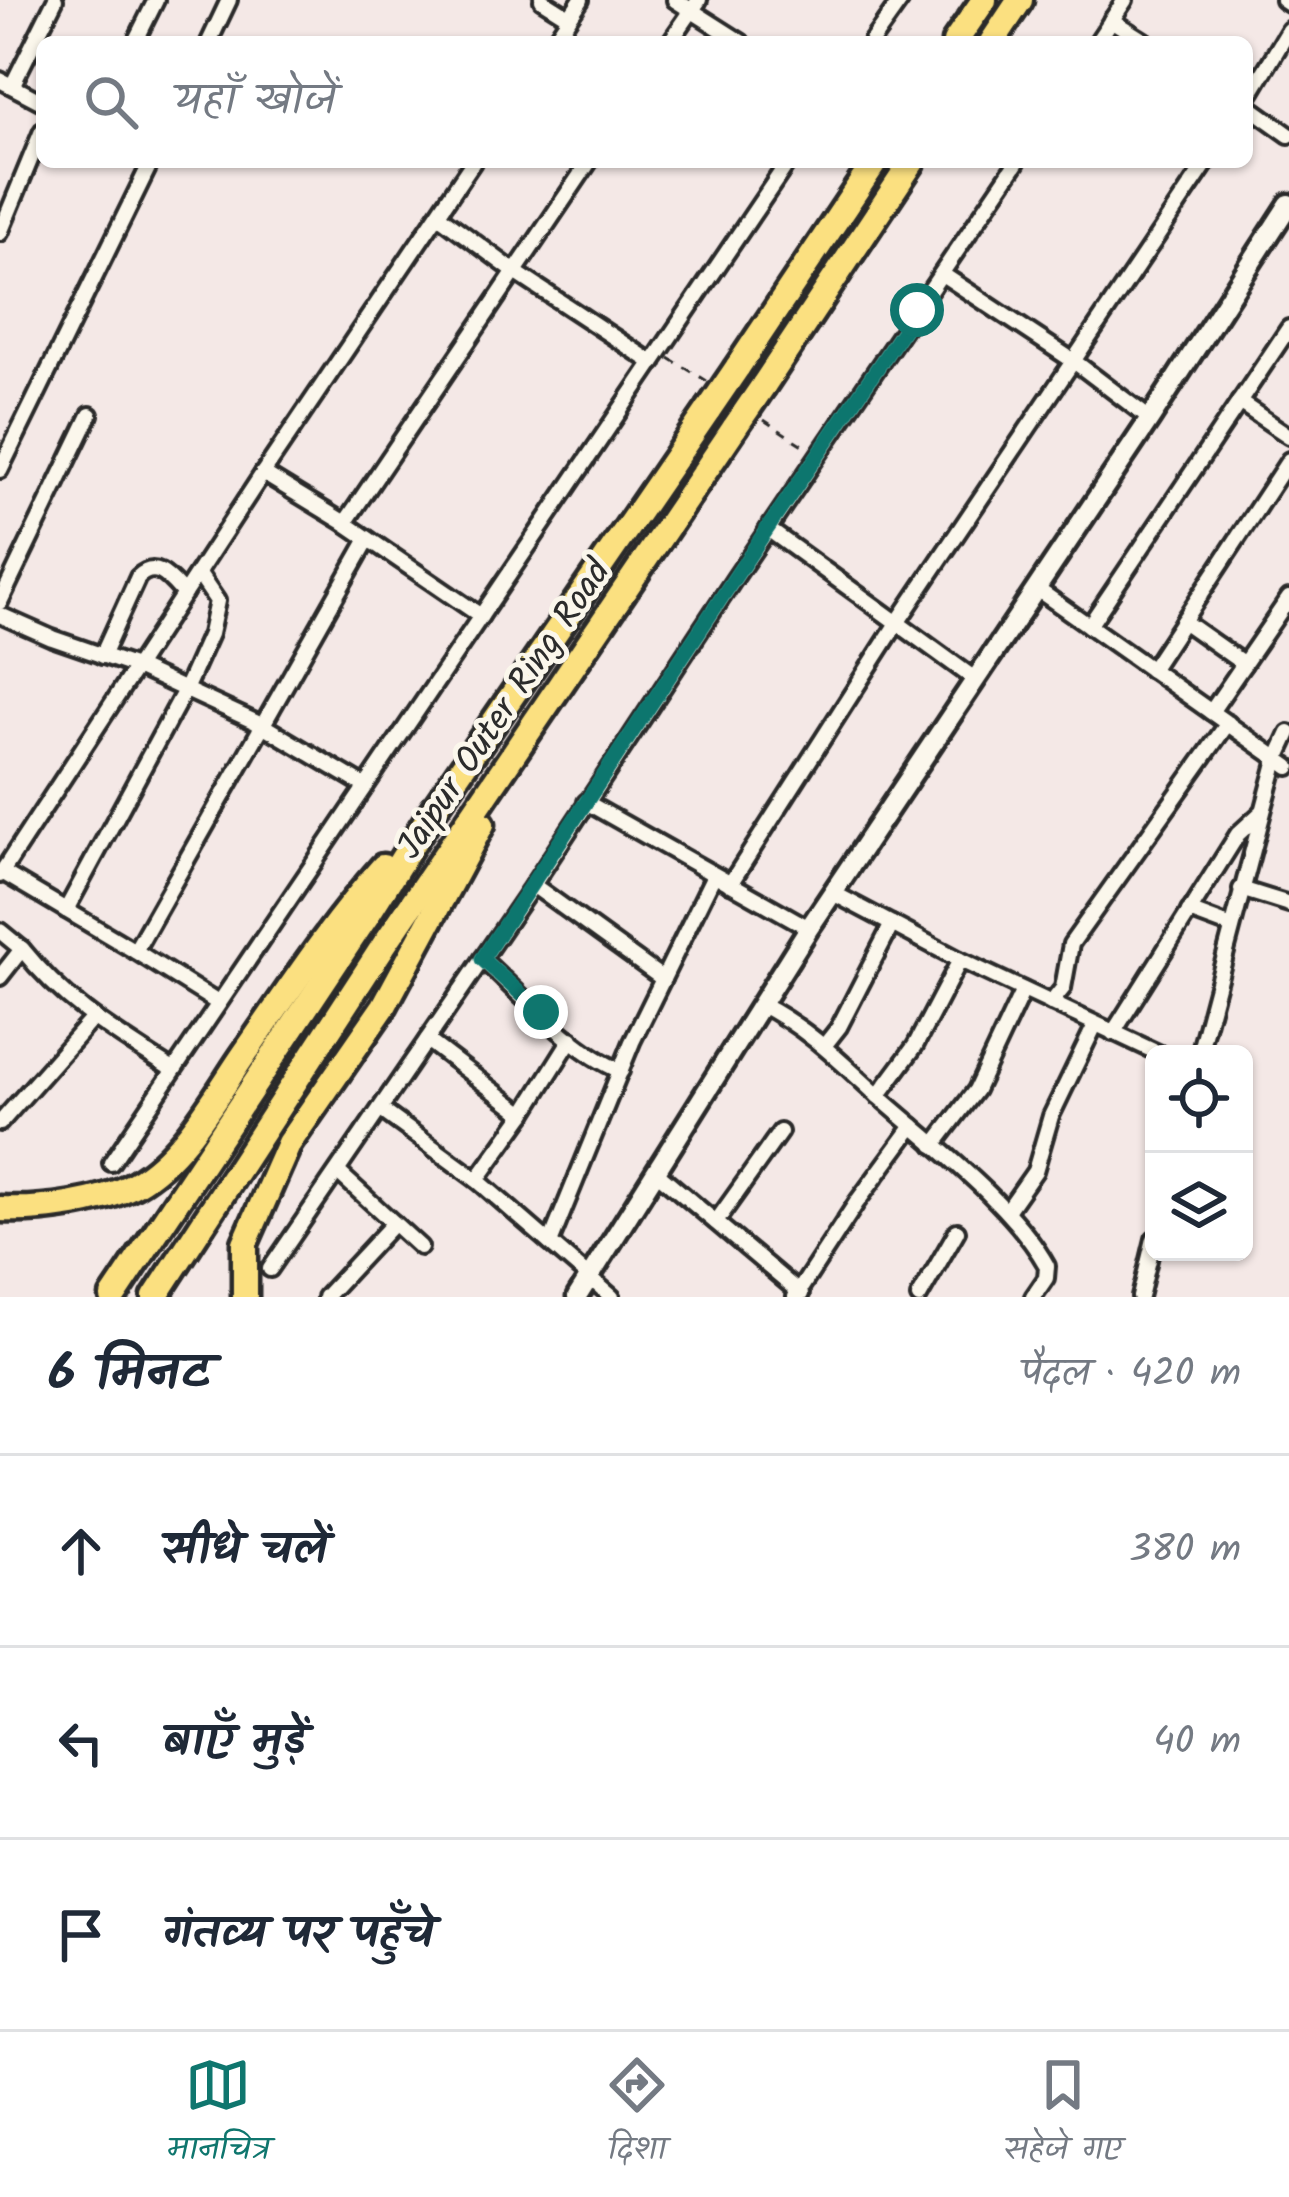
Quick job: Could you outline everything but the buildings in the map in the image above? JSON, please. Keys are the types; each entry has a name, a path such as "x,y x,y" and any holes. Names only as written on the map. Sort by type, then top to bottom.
{"highway":[{"path":"960,36 983,0"},
{"path":"996,36 1020,0"},
{"name":"Jaipur Outer Ring Road","path":"432,812 871,168"},
{"name":"Jaipur Outer Ring Road","path":"155,1297 372,964 908,168"},
{"path":"245,1297 245,1243 289,1143 384,1006 538,716"},
{"path":"0,1209 80,1203 116,1191 134,1184 182,1145 344,911 432,812"},
{"path":"113,1297 432,812"}],"street":[{"path":"36,99 6,83 56,0"},
{"path":"137,36 156,0"},
{"path":"211,36 229,0"},
{"path":"542,0 569,17"},
{"path":"557,36 581,0"},
{"path":"675,0 695,5 734,36"},
{"path":"876,36 901,0"},
{"path":"1100,36 1125,0"},
{"path":"674,36 695,5"},
{"path":"1111,20 1136,36"},
{"path":"1253,93 1289,30"},
{"path":"1253,107 1289,134"},
{"path":"0,232 36,145"},
{"path":"0,470 148,168"},
{"path":"218,1003 1,874 469,168"},
{"path":"345,523 585,168"},
{"path":"110,1163 784,168"},
{"path":"270,1269 1013,168"},
{"path":"730,884 897,622 1203,168"},
{"path":"577,1297 809,928 1289,204"},
{"path":"438,214 515,272 653,363"},
{"path":"942,274 1075,362 1150,419"},
{"path":"1089,626 1289,328"},
{"path":"1239,402 1289,436"},
{"path":"0,602 90,416"},
{"path":"1151,670 1283,481 1289,460"},
{"path":"263,473 481,616"},
{"path":"767,529 976,680"},
{"path":"135,951 368,539"},
{"path":"102,656 145,570 156,569 169,577 184,594"},
{"path":"66,910 185,690 216,616 217,601 198,573"},
{"path":"1037,589 1283,763"},
{"path":"1211,712 1289,598"},
{"path":"0,615 136,667 262,725 364,786"},
{"path":"1183,621 1244,664"},
{"path":"1051,1004 1063,988 1071,944 1228,723"},
{"path":"1201,1045 1262,812 1283,763 1289,733"},
{"path":"586,802 809,928"},
{"path":"1113,1033 1238,834 1262,812"},
{"path":"550,1243 621,1071 714,874"},
{"path":"533,885 663,979"},
{"path":"1241,889 1289,904"},
{"path":"832,893 1145,1047"},
{"path":"1190,911 1232,927"},
{"path":"824,1046 839,1027 892,924"},
{"path":"0,931 46,980 93,1018 172,1070"},
{"path":"0,977 22,950"},
{"path":"482,959 571,1039 621,1071"},
{"path":"878,1096 915,1046 960,960"},
{"path":"934,1145 976,1090 1023,990"},
{"path":"760,1004 824,1046 1006,1211 1047,1266 1046,1278 1034,1297"},
{"path":"0,1124 93,1018"},
{"path":"1006,1211 1035,1171 1051,1116 1095,1024"},
{"path":"477,1180 571,1039"},
{"path":"427,1040 524,1114"},
{"path":"380,1109 477,1180 612,1297"},
{"path":"655,1172 799,1295 869,1184 913,1126"},
{"path":"716,1222 780,1132"},
{"path":"338,1172 420,1247"},
{"path":"325,1297 394,1223"},
{"path":"919,1297 957,1232"},
{"path":"1140,1297 1149,1261"}],"route":[{"path":"541,1012 482,959 917,310"}]}
